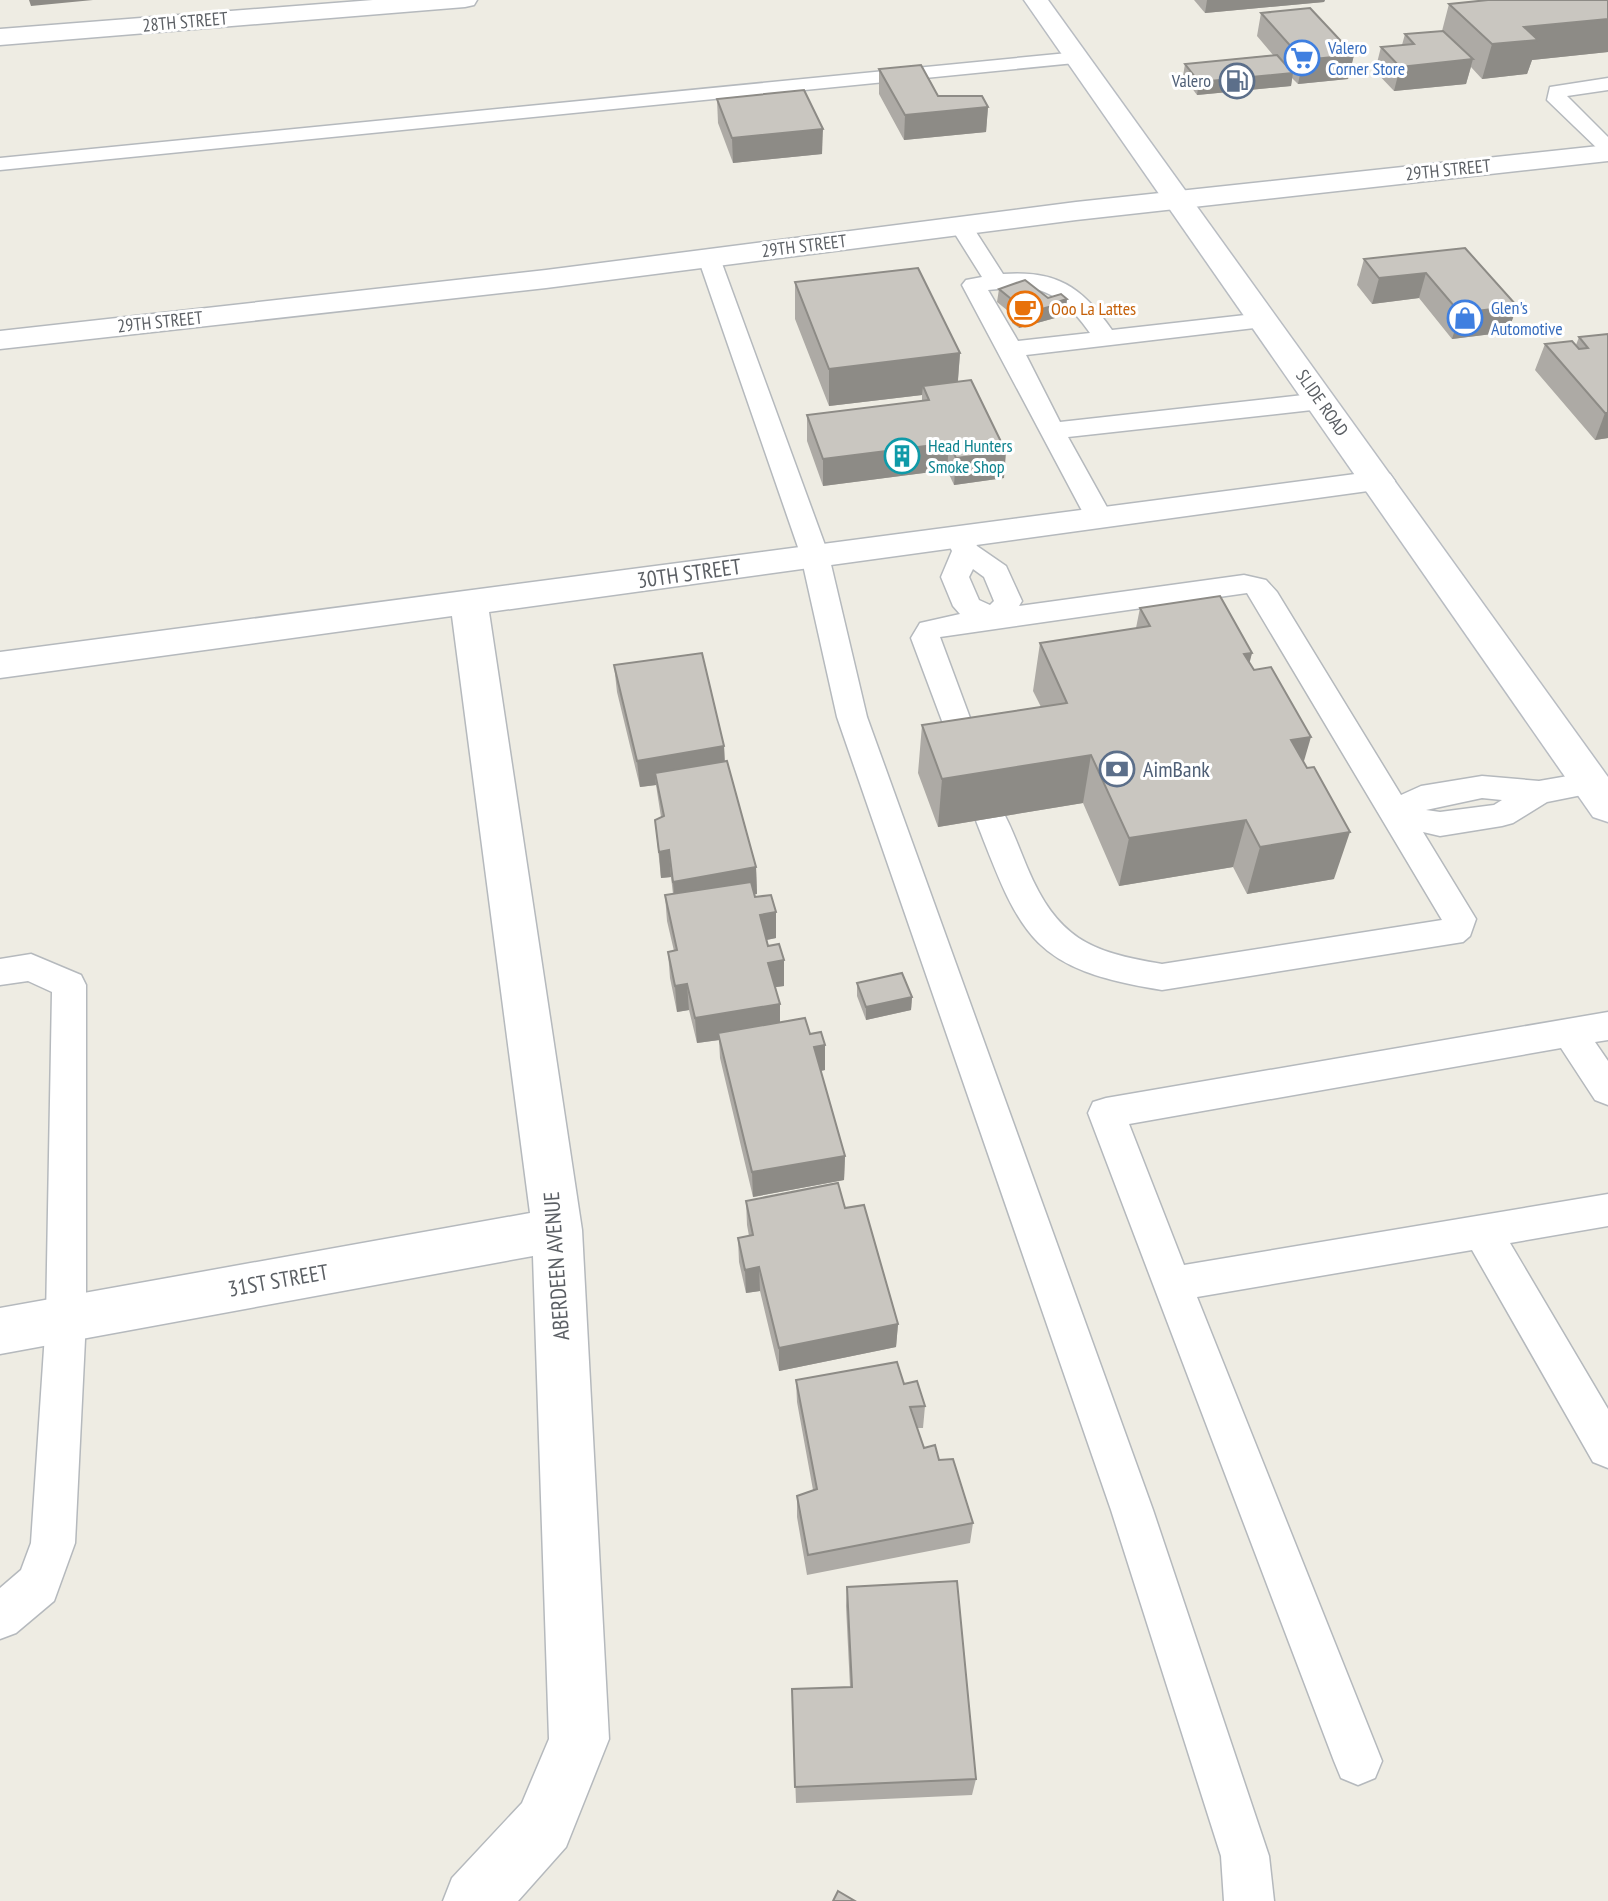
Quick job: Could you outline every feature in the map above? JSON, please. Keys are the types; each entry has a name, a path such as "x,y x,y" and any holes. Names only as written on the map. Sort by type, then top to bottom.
{"street":[{"name":"28TH STREET","path":"0,37 465,0"},
{"name":"SLIDE ROAD","path":"1036,0 1600,795"},
{"name":"29TH STREET","path":"0,340 1608,150"},
{"name":"30TH STREET","path":"0,665 815,556 962,544 1099,518 1378,481"},
{"name":"ABERDEEN AVENUE","path":"469,602 557,1230 579,1739 544,1825 475,1901"},
{"name":"31ST STREET","path":"0,1331 557,1230"}],"lane":[{"path":"0,164 1078,58"},
{"path":"1608,84 1557,91 1557,100 1608,150"},
{"path":"961,226 996,281"},
{"path":"709,258 815,556 852,717 1132,1510 1245,1856 1249,1901"},
{"path":"1099,518 974,285 1019,278 1039,280 1060,289 1085,306 1106,339"},
{"path":"1011,349 1263,320"},
{"path":"1052,431 1321,401"},
{"path":"962,544 955,577 967,606 995,619"},
{"path":"973,765 925,638 930,630 940,626 1244,584 1256,586 1263,592 1459,919 1458,927 1451,933 1162,977 1095,965 1070,953 1049,937 1025,905 991,818"},
{"path":"1396,815 1421,797 1482,787 1600,795"},
{"path":"0,972 31,967 69,985 66,1319 53,1543 38,1585 0,1617"},
{"path":"1358,1761 1106,1113 1589,1030 1608,1090"},
{"path":"1173,1284 1608,1210"},
{"path":"1482,1231 1608,1448"}],"building":[{"path":"1488,0 1608,0 1608,19 1524,27 1538,40 1492,44 1449,4"},
{"path":"1310,8 1354,55 1303,60 1261,13"},
{"path":"1443,31 1473,59 1400,67 1381,47 1414,44 1405,34"},
{"path":"1277,55 1293,73 1199,82 1185,64"},
{"path":"921,65 938,96 982,96 988,107 905,115 879,69"},
{"path":"804,90 823,129 732,138 717,99"},
{"path":"1465,248 1517,306 1460,313 1426,273 1379,278 1364,259"},
{"path":"918,268 960,353 829,369 795,282"},
{"path":"1025,280 1048,298 1061,294 1067,299 1020,315 1014,309 1021,307 999,289"},
{"path":"1608,334 1608,413 1605,413 1545,344 1572,341 1579,349 1588,348 1579,337"},
{"path":"971,380 1006,452 956,458 949,443 823,459 807,415 929,400 923,386"},
{"name":"AimBank","path":"1220,596 1252,653 1244,654 1254,670 1271,667 1311,737 1291,740 1307,768 1314,767 1350,832 1260,847 1246,820 1129,838 1091,755 942,779 922,725 1067,703 1040,643 1150,626 1140,608"},
{"path":"702,653 724,746 637,761 614,665"},
{"path":"727,761 756,867 673,882 669,850 659,852 655,820 664,816 655,773"},
{"path":"751,882 755,897 771,895 776,912 760,915 768,946 779,944 784,960 768,963 780,1004 695,1018 687,984 675,986 668,952 677,950 665,895"},
{"path":"902,973 912,997 866,1007 857,983"},
{"path":"805,1018 810,1034 821,1032 825,1045 814,1047 845,1156 752,1172 718,1033"},
{"path":"838,1183 845,1208 864,1205 898,1324 779,1348 759,1267 745,1270 738,1238 753,1235 746,1201"},
{"path":"897,1362 904,1384 917,1381 925,1406 910,1407 924,1448 935,1445 939,1460 953,1459 973,1523 808,1555 797,1496 817,1489 796,1380"},
{"path":"957,1581 976,1779 795,1787 792,1689 852,1687 847,1587"},
{"path":"838,1891 855,1901 833,1901"}],"place":[{"name":"Valero Corner Store","path":"1302,58"},
{"name":"Valero","path":"1237,81"},
{"name":"Ooo La Lattes","path":"1025,309"},
{"name":"Glen's Automotive","path":"1465,318"},
{"name":"Head Hunters Smoke Shop","path":"902,456"},
{"name":"AimBank","path":"1117,769"}]}
